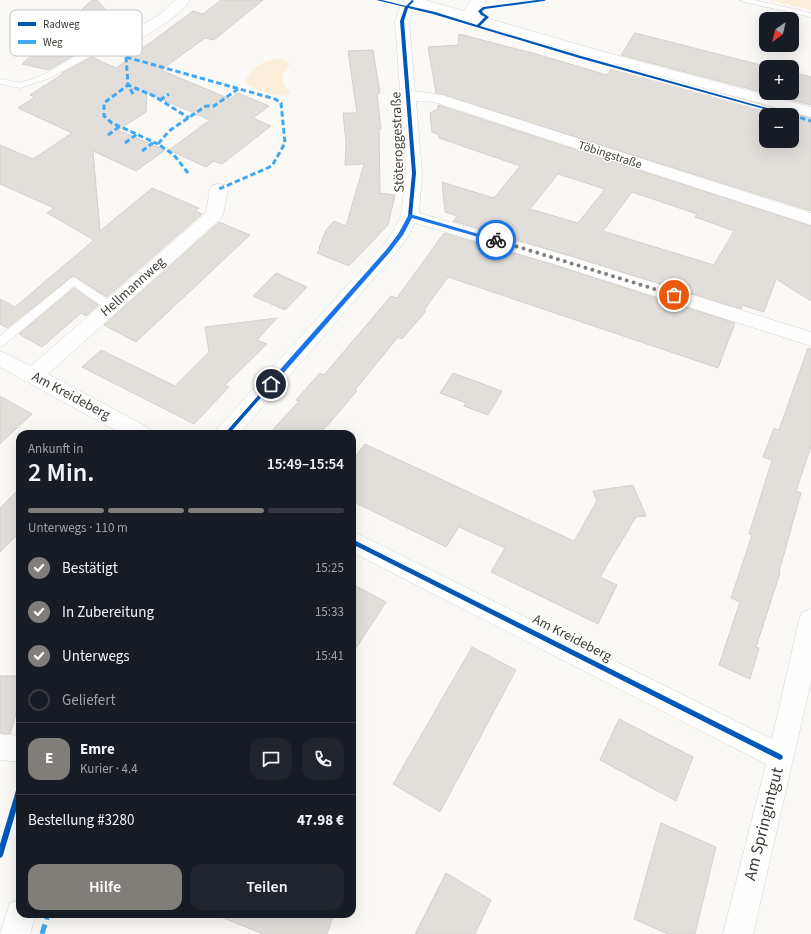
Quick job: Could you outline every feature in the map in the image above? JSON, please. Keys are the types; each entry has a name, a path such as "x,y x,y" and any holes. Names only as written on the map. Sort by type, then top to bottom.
{"street":[{"path":"142,31 148,28 183,0"},
{"path":"411,0 469,0"},
{"path":"411,0 600,55 811,112"},
{"name":"Stöteroggestraße","path":"230,430 388,251 401,234 410,216 414,173 402,21 411,0"},
{"path":"474,18 470,11 471,8 480,0"},
{"name":"Töbingstraße","path":"408,95 436,98 811,219"},
{"name":"Hellmannweg","path":"33,376 214,215 219,189"},
{"path":"410,216 556,258 811,339"},
{"name":"Am Kreideberg","path":"0,358 134,430"},
{"name":"Am Kreideberg","path":"356,543 780,757"},
{"name":"Am Springintgut","path":"738,934 811,620"},
{"path":"0,747 16,749"},
{"path":"15,934 20,918"}],"lane":[{"path":"744,0 811,16"},
{"path":"2,82 20,85 47,76 81,56"},
{"path":"0,342 74,281 111,307"}],"shaded area":[{"path":"769,0 811,0 811,10"},
{"path":"280,58 290,64 284,73 283,82 291,94 279,96 273,95 244,82 251,72 259,65"}],"building":[{"path":"92,0 97,0 106,10 81,10"},
{"path":"221,0 263,0 214,40 205,38 161,70 230,99 238,93 269,106 253,118 271,126 222,164 214,161 206,167 169,150 210,120 147,93 146,112 118,130 165,150 136,171 93,151 100,231 152,188 199,208 195,211 202,214 107,297 73,276 7,328 0,324 0,299 15,307 94,240 47,213 54,208 0,184 0,145 33,159 72,133 18,108 35,97 30,95 64,73 62,73 92,57 116,68 132,56 142,56 142,49 193,11 203,14"},
{"path":"635,33 759,64 759,91 621,55"},
{"path":"459,34 536,54 607,75 614,65 774,108 759,108 759,148 799,148 799,115 811,118 811,211 436,93 428,47 458,45"},
{"path":"373,50 380,93 377,94 381,129 379,129 380,193 395,195 388,225 349,266 317,253 320,249 319,248 326,230 334,221 346,226 364,164 345,165 346,142 343,113 357,113 348,51"},
{"path":"31,56 72,56 49,70 22,64"},
{"path":"799,74 811,77 811,105 792,100 799,100"},
{"path":"438,105 811,226 811,301 776,279 764,312 742,305 741,309 453,221 457,216 445,212 442,182 494,198 520,166 439,138 439,135 432,132 430,113 438,109","holes":["558,174 605,189 578,223 530,209","632,192 697,214 695,217 734,231 714,265 603,231"]},
{"path":"219,222 250,235 136,342 104,325"},
{"path":"444,233 554,265 735,323 718,368 448,277 424,310 426,311 402,339 398,337 355,390 357,391 323,430 273,430 299,401 296,400 320,373 324,375 391,296 397,298"},
{"path":"276,273 307,287 285,310 253,296"},
{"path":"74,288 98,305 86,316 81,313 42,347 19,334"},
{"path":"277,318 257,340 267,344 225,385 229,387 194,424 82,367 101,350 175,386 209,352 205,327"},
{"path":"808,348 811,349 811,446 796,491 801,493 779,572 780,573 756,647 759,648 750,679 719,665 740,602 731,598 752,535 749,534 772,460 763,457 774,428 779,430"},
{"path":"453,373 502,391 488,415 464,406 466,403 440,393"},
{"path":"0,396 32,414 0,444"},
{"path":"365,444 574,541 597,501 593,491 633,485 646,516 636,517 600,577 617,585 598,624 491,572 505,548 459,527 446,547 356,503 356,456"},
{"path":"16,492 16,536 0,552 0,508"},
{"path":"356,586 386,602 356,648"},
{"path":"472,647 516,670 440,812 393,784"},
{"path":"0,676 16,676 16,714 10,734 0,733"},
{"path":"619,719 693,757 676,801 600,760"},
{"path":"661,823 716,847 695,934 668,934 634,919"},
{"path":"446,873 491,900 475,934 415,934"},
{"path":"223,918 333,918 327,934 263,934"}],"marked path":[{"path":"126,56 275,99 281,103 285,143 272,166 219,189"},
{"path":"126,57 128,85 104,103 104,116 112,123 158,144"},
{"path":"133,94 128,85 154,96 189,118"},
{"path":"188,173 174,155 158,144 169,131 206,106 214,106 238,89"},
{"path":"160,100 169,94"},
{"path":"799,117 811,121"},
{"path":"108,135 120,126"},
{"path":"125,143 137,134"},
{"path":"142,151 154,142"},
{"path":"42,934 47,918"}],"cycle path":[{"path":"378,0 434,13 580,57 765,108"},
{"path":"478,26 487,17 480,11 484,8 544,0"},
{"path":"230,430 388,251 401,234 410,216 414,173 402,21 407,7 412,1"},
{"path":"356,543 780,757"},
{"path":"0,855 16,801"}],"way so far":[{"path":"496,240 674,295"}],"route":[{"path":"271,384 388,251 401,234 410,216 496,240"}]}
